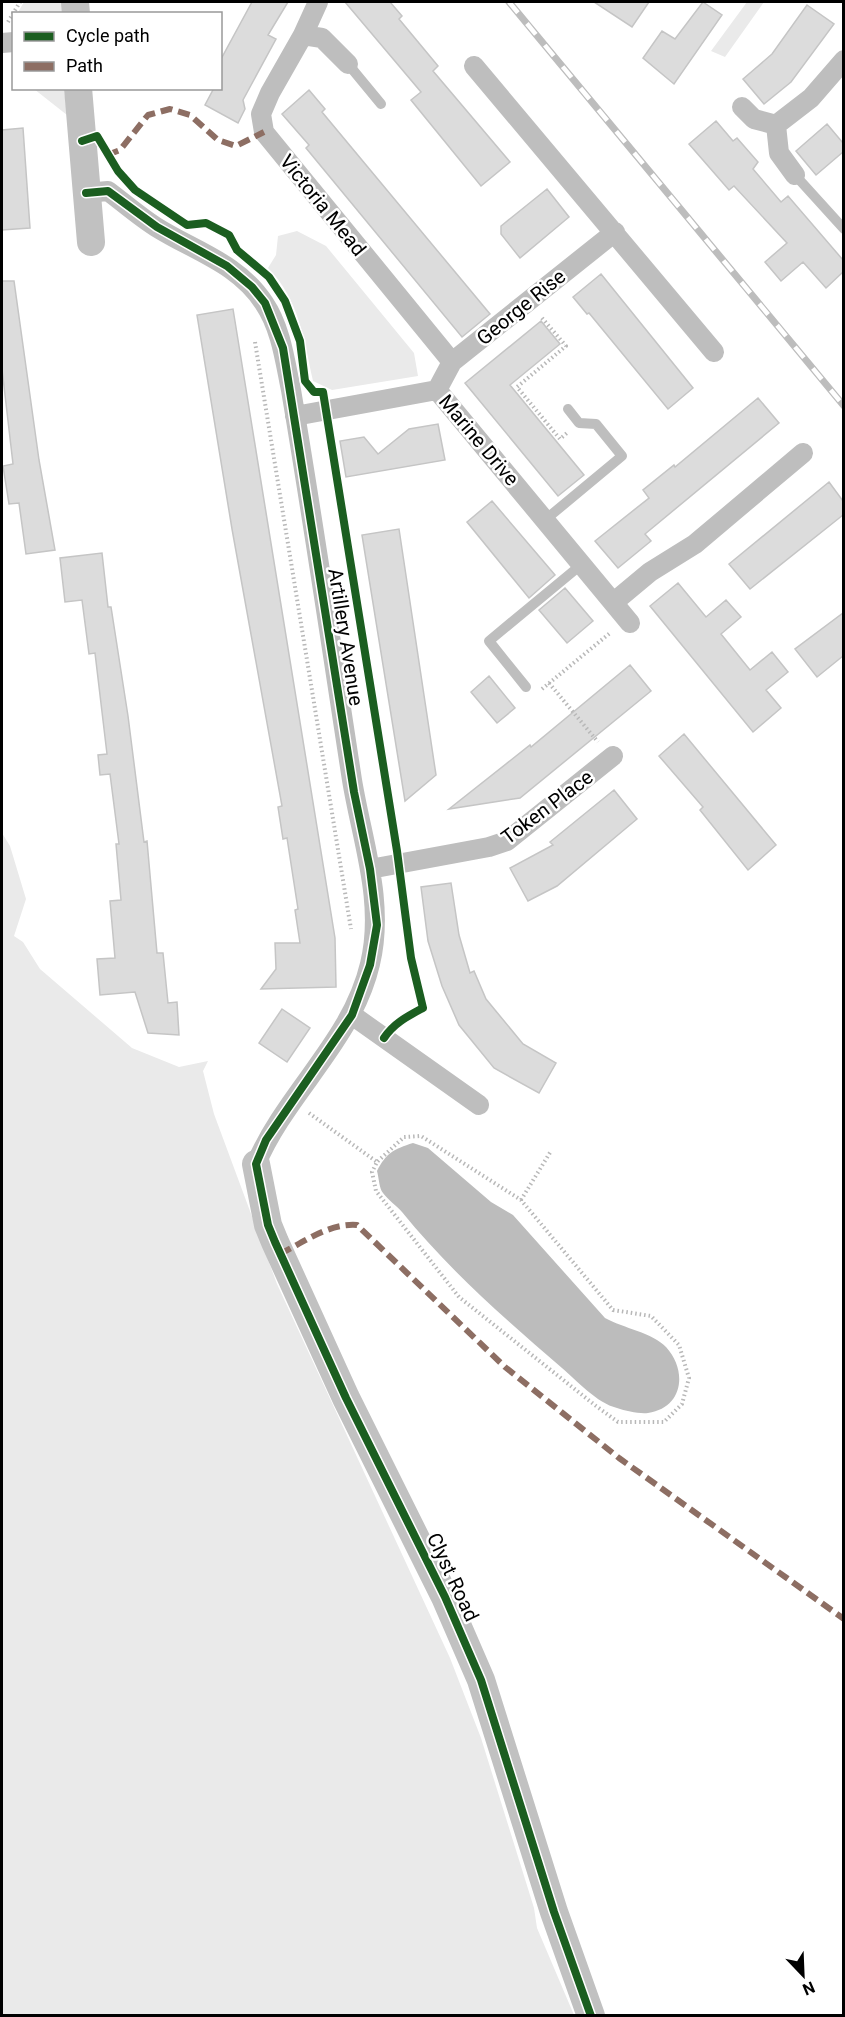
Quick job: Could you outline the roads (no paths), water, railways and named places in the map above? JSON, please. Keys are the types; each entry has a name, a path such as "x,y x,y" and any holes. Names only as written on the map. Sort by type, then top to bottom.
{"street":[{"name":"Victoria Mead","path":"318,2 261,114 264,132 452,362"},
{"path":"303,35 322,38 348,64"},
{"path":"776,125 811,98 843,60"},
{"path":"474,66 714,352"},
{"path":"78,90 91,242"},
{"path":"742,107 754,118 776,125"},
{"path":"776,125 779,153 795,175"},
{"name":"Artillery Avenue","path":"86,193 108,191 157,227 227,266 252,287 265,303 283,348 295,416 354,792 370,869 377,925 370,965 352,1015 266,1140 256,1164"},
{"name":"George Rise","path":"437,390 452,362 615,232"},
{"name":"Marine Drive","path":"295,416 437,390 629,621"},
{"path":"614,602 650,572 695,544 803,453"},
{"name":"Token Place","path":"370,869 489,848 507,841 612,757"},
{"path":"352,1015 479,1106"},
{"name":"Clyst Road","path":"256,1164 268,1225 275,1242 346,1398 435,1575 480,1680 554,1912 591,2016"}],"lane":[{"path":"348,64 381,104"},
{"path":"795,175 843,229"},
{"path":"545,520 622,456 596,424 579,423 568,409"},
{"path":"526,687 489,641 582,564"}],"railway":[{"path":"509,2 844,406"}]}
